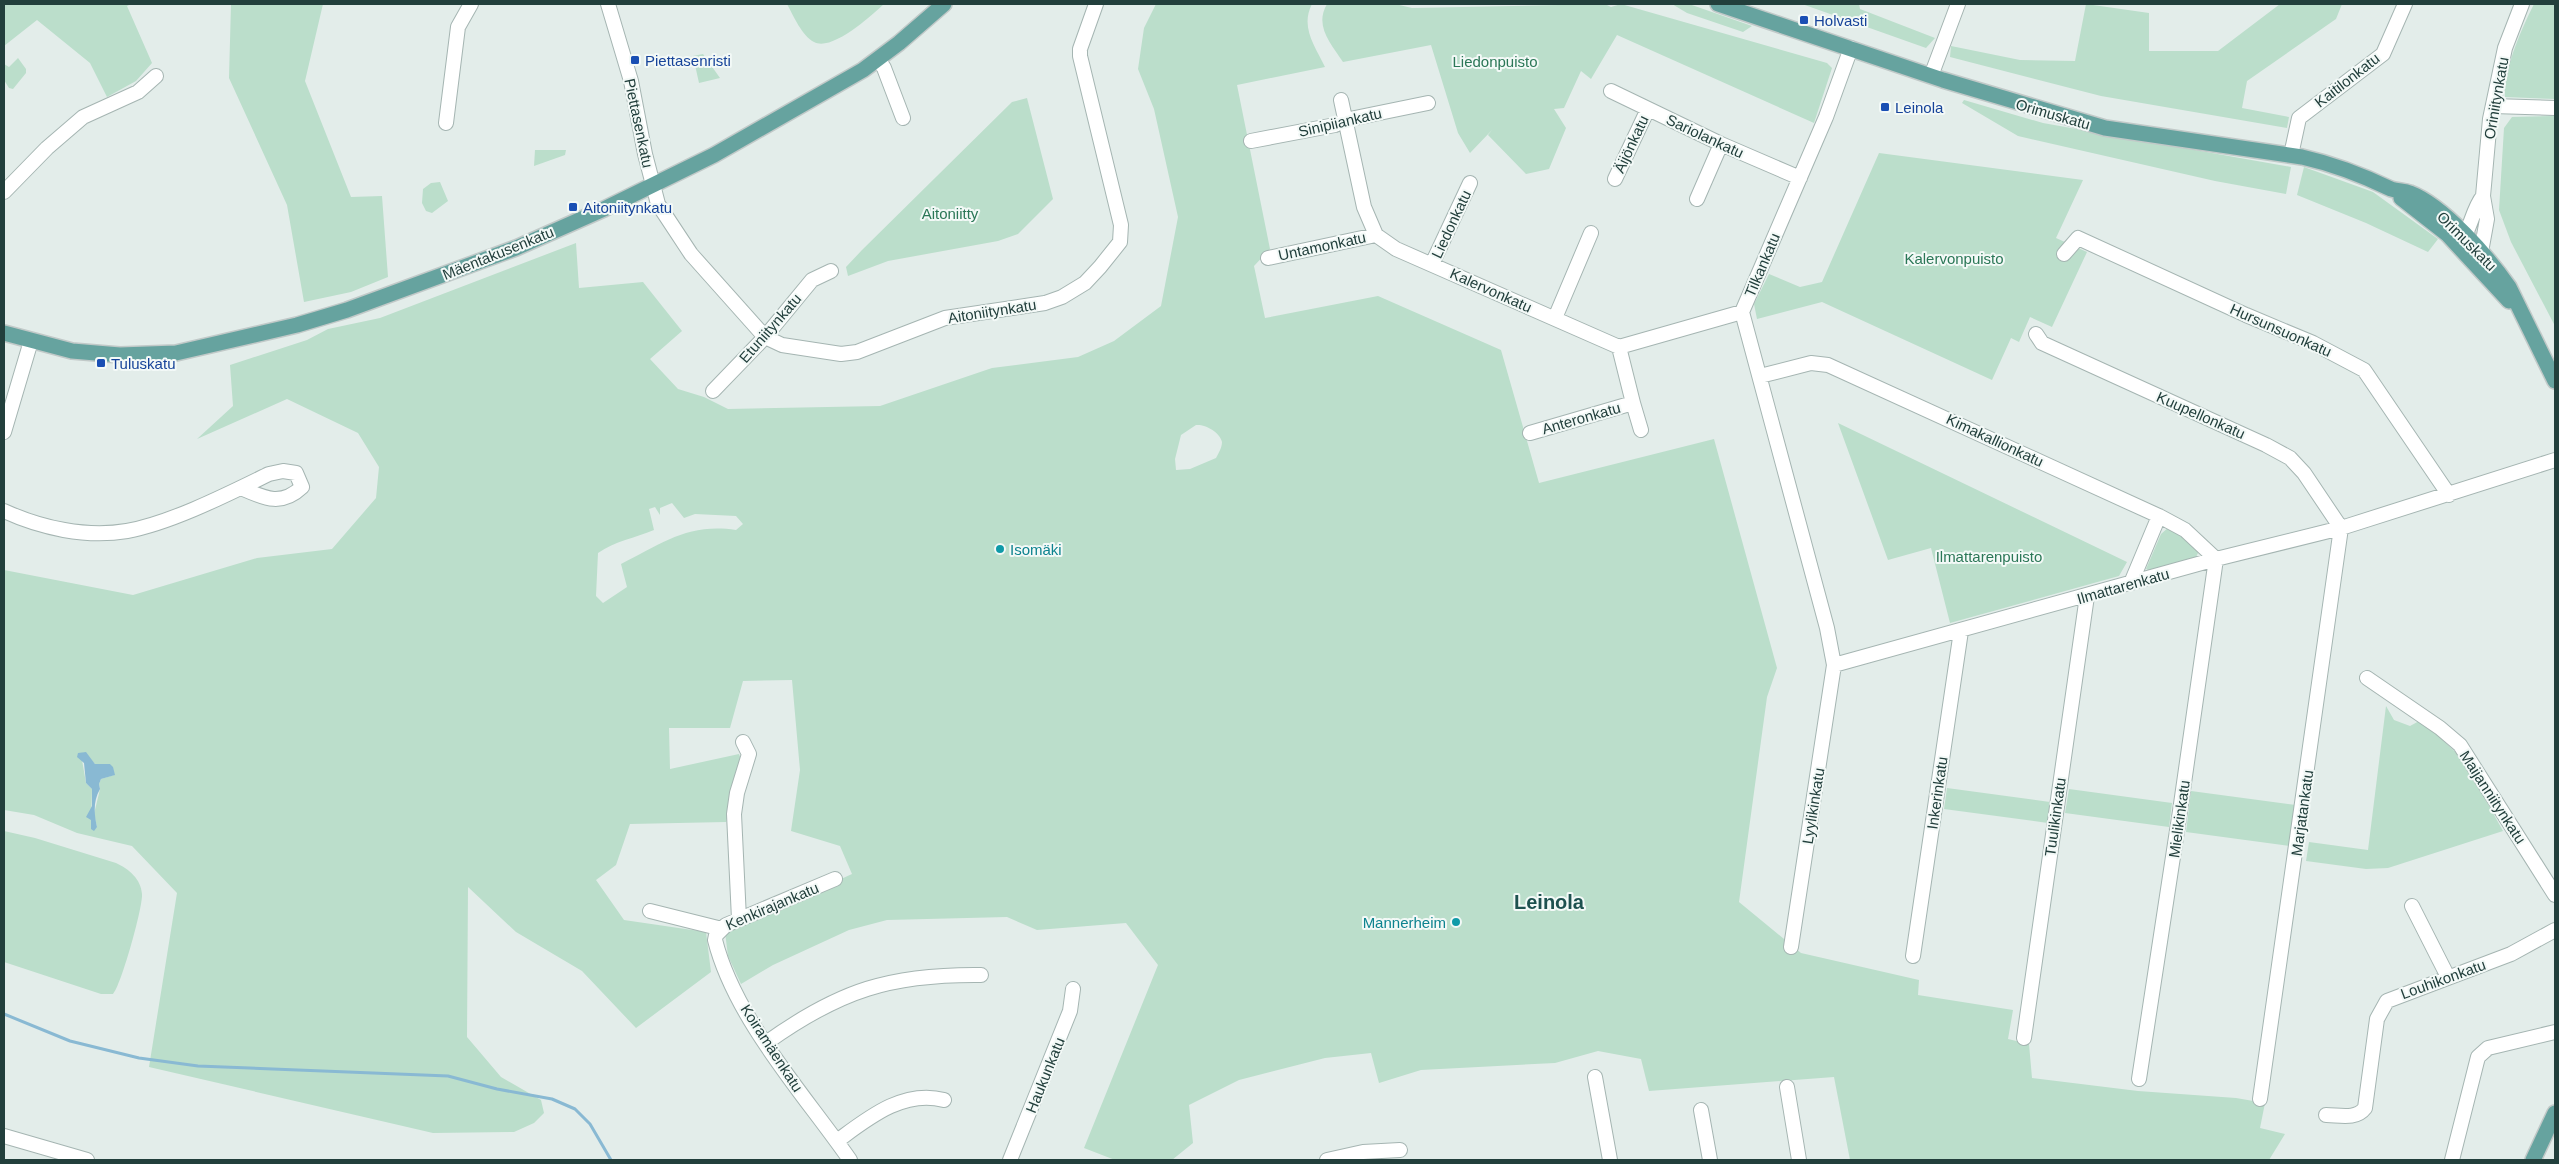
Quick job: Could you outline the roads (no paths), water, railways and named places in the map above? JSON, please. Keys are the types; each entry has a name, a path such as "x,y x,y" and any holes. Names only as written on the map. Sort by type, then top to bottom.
{"main road":[{"name":"Mäentakusenkatu","path":"4,333 31,342 72,351 101,354 176,353 297,325 362,305 516,248 714,155 817,98 878,59 944,4"},
{"name":"Orimuskatu","path":"1718,4 1930,76 2104,128 2291,155 2331,163 2396,190 2402,199 2463,241 2477,256 2520,311 2555,381"},
{"path":"2533,1160 2555,1113"}],"street":[{"path":"446,123 458,27 471,4"},
{"name":"Piettasenkatu","path":"608,4 631,81 645,154 654,184"},
{"name":"Aitoniitynkatu","path":"654,184 658,204 691,254 765,337 782,345 841,354 857,352 945,318 1045,303 1062,297 1085,283 1120,242 1121,232 1080,56 1080,49 1096,4"},
{"path":"1930,76 1958,4"},
{"name":"Kaitilonkatu","path":"2291,155 2299,118 2383,54 2405,4"},
{"name":"Oriniitynkatu","path":"2477,256 2487,219 2484,196 2493,106 2505,48 2522,4"},
{"name":"Tilkankatu","path":"1834,665 1827,628 1742,312 1835,96 1851,48"},
{"path":"878,59 884,68 903,118"},
{"path":"4,192 47,148 83,117 138,92 156,76"},
{"name":"Sariolankatu","path":"1611,92 1721,144 1800,178"},
{"path":"1341,100 1364,207 1376,235"},
{"name":"Sinipiiankatu","path":"1251,141 1335,125 1345,120 1428,103"},
{"path":"2493,106 2555,108"},
{"name":"Äijönkatu","path":"1615,179 1648,109"},
{"path":"1697,199 1721,144"},
{"name":"Liedonkatu","path":"1432,264 1470,183"},
{"name":"Oriniitynkatu","path":"2463,241 2478,202 2484,196"},
{"path":"1555,318 1591,233"},
{"name":"Untamonkatu","path":"1268,258 1376,235"},
{"name":"Kalervonkatu","path":"1376,235 1396,249 1620,347"},
{"name":"Hursunsuonkatu","path":"2064,254 2078,238 2246,315 2313,343 2364,370 2449,495"},
{"name":"Etuniitynkatu","path":"713,391 765,337 812,280 831,271"},
{"path":"1620,347 1742,312"},
{"name":"Kuupellonkatu","path":"2036,334 2042,344 2266,445 2290,458 2304,474 2341,528"},
{"path":"4,432 31,342"},
{"name":"Anteronkatu","path":"1620,347 1641,430"},
{"name":"Kimakallionkatu","path":"1760,376 1811,363 1828,365 2159,516 2184,530 2216,559"},
{"name":"Anteronkatu","path":"1530,433 1633,403"},
{"name":"Ilmattarenkatu","path":"1834,665 2216,559 2341,528 2555,460"},
{"path":"4,511 49,527 89,534 127,531 188,512 241,488"},
{"path":"2131,584 2159,516"},
{"name":"Marjatankatu","path":"2260,1099 2341,528"},
{"name":"Mielikinkatu","path":"2139,1079 2216,559"},
{"name":"Tuulikinkatu","path":"2024,1038 2087,596"},
{"name":"Inkerinkatu","path":"1913,956 1961,631"},
{"name":"Lyylikinkatu","path":"1791,947 1834,665"},
{"name":"Maijanniitynkatu","path":"2367,678 2434,724 2460,745 2555,895"},
{"path":"739,919 734,814 737,793 749,754 743,742"},
{"name":"Kenkirajankatu","path":"650,911 722,929 739,919 835,879"},
{"path":"2412,906 2448,977"},
{"name":"Koiramäenkatu","path":"722,929 716,935 715,940 724,970 766,1043 850,1160"},
{"name":"Louhikonkatu","path":"2326,1115 2352,1116 2359,1114 2365,1108 2377,1019 2384,1004 2398,995 2511,954 2555,930"},
{"path":"766,1043 821,1007 877,984 916,977 981,975"},
{"name":"Haukunkatu","path":"1010,1160 1070,1011 1073,989"},
{"path":"2452,1160 2478,1057 2488,1048 2555,1032"},
{"path":"1595,1076 1610,1160"},
{"path":"1787,1087 1799,1160"},
{"path":"837,1141 891,1106 915,1099 944,1100"},
{"path":"1702,1110 1710,1160"},
{"path":"4,1136 87,1160"},
{"path":"1327,1160 1363,1152 1400,1150"}],"water":[{"path":"86,752 95,764 110,764 115,775 101,779 99,784 100,789 96,798 95,808 97,827 94,831 91,829 91,820 86,817 92,806 92,789 86,783 84,763 77,757 78,753"}],"waterway":[{"path":"4,1014 70,1041 139,1058 198,1066 448,1076 497,1089 552,1099 575,1109 590,1124 611,1160"}],"place":[{"name":"Holvasti","path":"1804,20"},
{"name":"Piettasenristi","path":"635,60"},
{"name":"Leinola","path":"1885,107"},
{"name":"Aitoniitynkatu","path":"573,207"},
{"name":"Tuluskatu","path":"101,363"},
{"name":"Isomäki","path":"1000,549"},
{"name":"Mannerheim","path":"1456,922"}],"district":[{"name":"Leinola","path":"1549,902"}],"park label":[{"name":"Liedonpuisto","path":"1495,61"},
{"name":"Aitoniitty","path":"950,213"},
{"name":"Kalervonpuisto","path":"1954,258"},
{"name":"Ilmattarenpuisto","path":"1989,556"}]}
